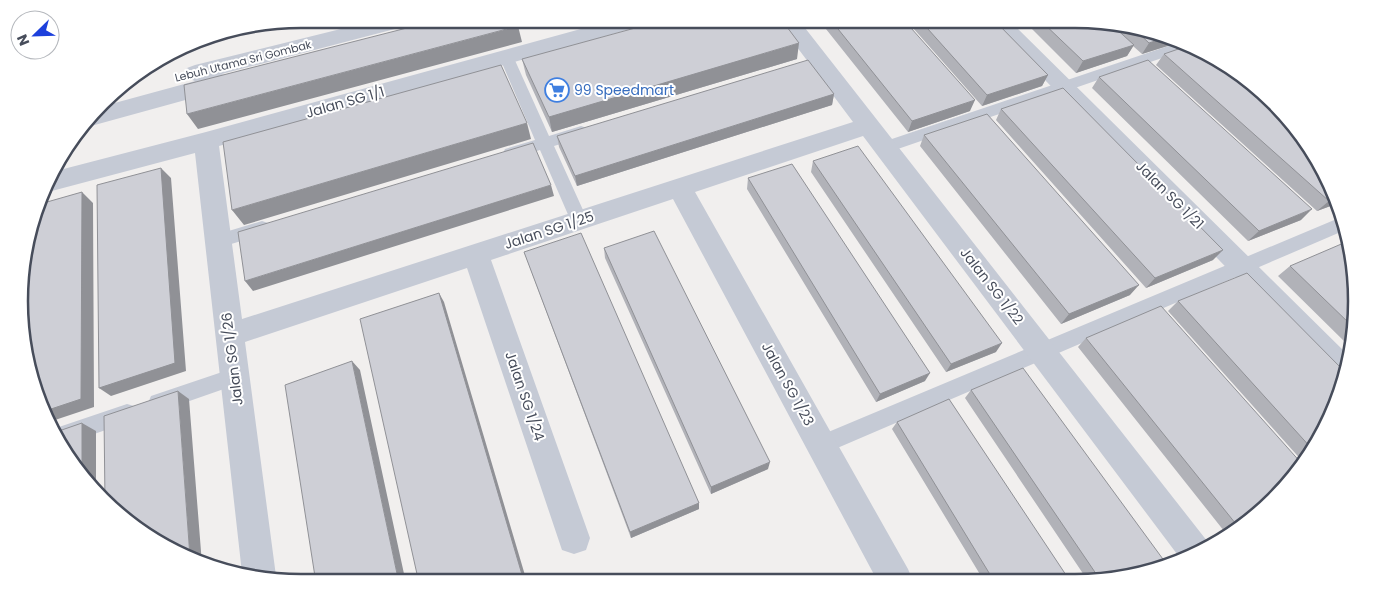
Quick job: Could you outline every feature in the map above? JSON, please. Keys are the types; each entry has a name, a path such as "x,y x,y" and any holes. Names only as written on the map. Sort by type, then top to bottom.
{"street":[{"name":"Lebuh Utama Sri Gombak","path":"125,92 372,28"},
{"name":"Lebuh Utama Sri Gombak","path":"101,115 424,28"},
{"name":"Jalan SG 1/1","path":"55,181 206,141 608,28"},
{"name":"Jalan SG 1/22","path":"792,28 809,63 869,125 1192,548"},
{"name":"Jalan SG 1/21","path":"1005,28 1340,365"},
{"name":"Jalan SG 1/25","path":"230,335 869,125"},
{"name":"Jalan SG 1/26","path":"206,141 258,571"},
{"name":"Jalan SG 1/23","path":"679,188 892,574"},
{"name":"Jalan SG 1/24","path":"476,254 574,538"}],"lane":[{"path":"886,147 1179,48"},
{"path":"506,56 579,220"},
{"path":"498,157 592,128"},
{"path":"218,241 274,224"},
{"path":"821,445 1338,225"},
{"path":"63,435 234,376"}],"building":[{"path":"407,28 510,28 187,114 184,85"},
{"path":"635,28 788,28 799,43 549,117 522,59"},
{"path":"837,28 911,28 975,100 912,121"},
{"path":"927,28 1002,28 1048,75 987,95"},
{"path":"1048,28 1093,28 1119,31 1134,45 1083,61"},
{"path":"1142,36 1157,40 1149,43"},
{"path":"1181,48 1212,64 1255,95 1281,121 1302,149 1312,164 1330,201 1329,201 1164,54"},
{"path":"808,60 834,94 575,176 557,136"},
{"path":"1148,60 1312,209 1259,231 1099,77"},
{"path":"501,65 527,123 232,210 223,142"},
{"path":"1063,88 1223,250 1155,278 1001,109"},
{"path":"987,114 1139,285 1069,314 924,135"},
{"path":"533,143 551,185 245,281 238,232"},
{"path":"858,146 1002,343 951,364 813,161"},
{"path":"792,164 930,373 880,394 748,178"},
{"path":"161,168 175,363 99,388 97,185"},
{"path":"82,192 81,399 50,409 37,372 28,319 30,265 37,230 46,202"},
{"path":"654,231 770,462 711,487 604,248"},
{"path":"581,233 699,503 630,532 524,252"},
{"path":"1342,244 1348,283 1348,322 1290,266"},
{"path":"1247,273 1340,367 1328,406 1308,444 1178,301"},
{"path":"439,293 522,574 417,574 360,319"},
{"path":"1161,306 1298,459 1281,481 1255,507 1235,522 1086,338"},
{"path":"352,361 397,574 315,574 285,385"},
{"path":"1023,368 1163,560 1128,569 1096,574 971,390"},
{"path":"178,391 190,551 149,528 121,507 105,491 104,416"},
{"path":"949,399 1065,574 990,574 897,422"},
{"path":"82,423 82,464 64,438 60,430"}],"place":[{"name":"99 Speedmart","path":"557,90"}]}
